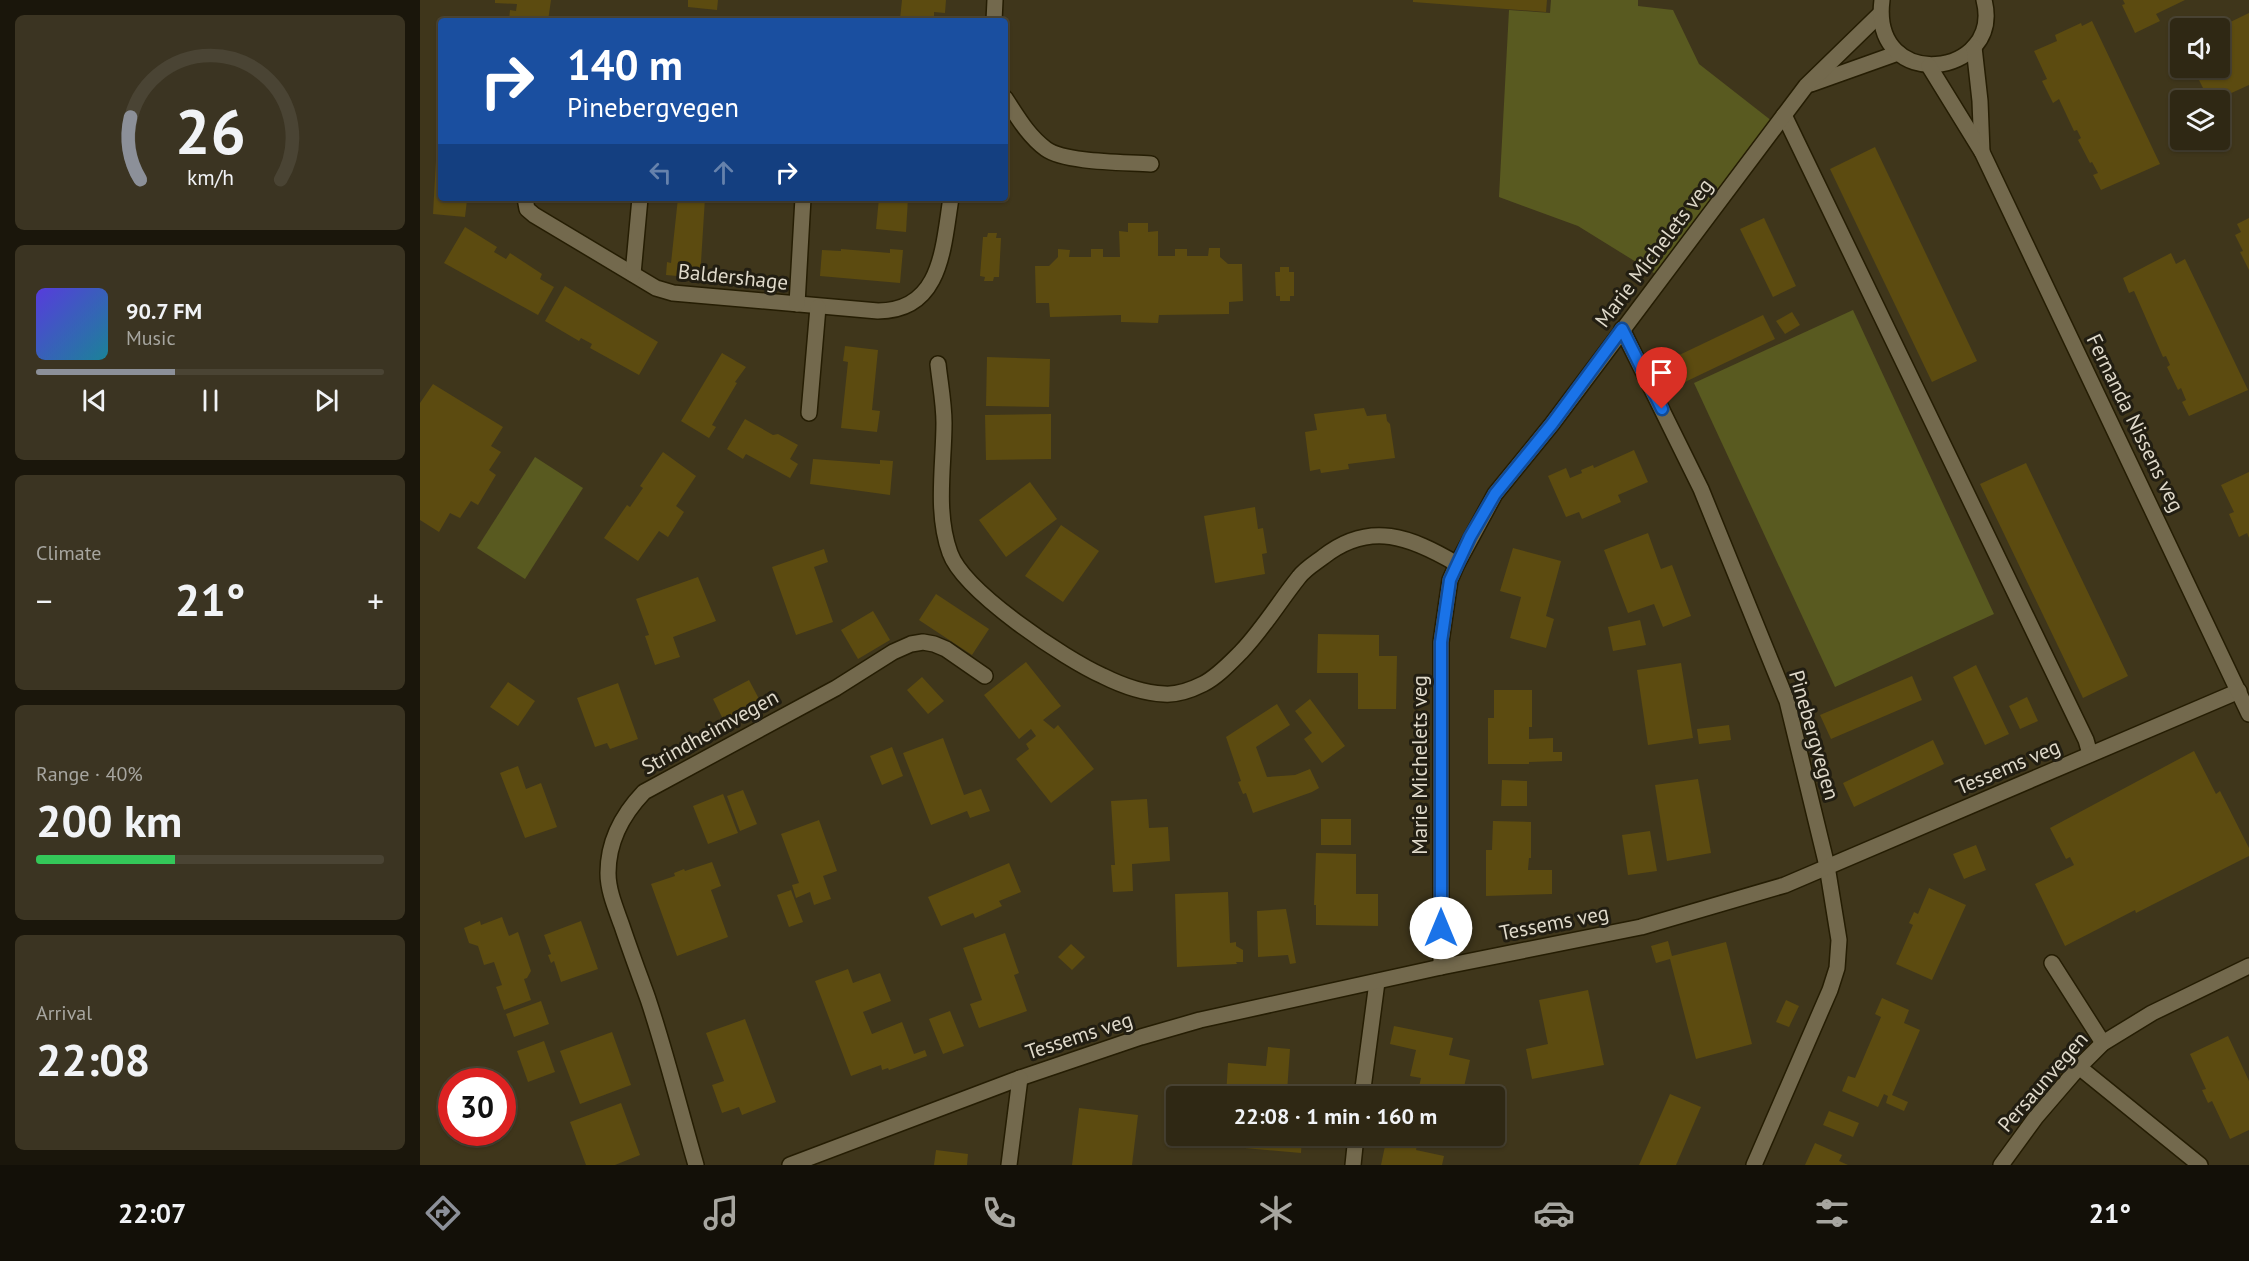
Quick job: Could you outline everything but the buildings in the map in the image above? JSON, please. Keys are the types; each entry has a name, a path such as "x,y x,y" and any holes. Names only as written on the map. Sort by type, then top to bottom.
{"street":[{"path":"994,18 995,0"},
{"path":"1881,7 1882,29 1888,42 1898,53 1912,62 1929,66 1946,65 1961,58 1974,47 1985,22 1987,2"},
{"name":"Marie Michelets veg","path":"1441,967 1441,642 1450,580 1456,564 1495,494 1552,424 1806,86 1881,7"},
{"name":"Fernanda Nissens veg","path":"1974,47 1980,101 1982,152"},
{"path":"1806,86 1898,53"},
{"name":"Fernanda Nissens veg","path":"1929,66 1982,152 2244,694 2249,714"},
{"path":"1008,102 1029,134 1047,150 1068,157 1151,164"},
{"path":"1784,115 2086,740 2090,754"},
{"name":"Baldershage","path":"526,201 527,209 534,215 656,288 673,294 818,307 895,311 915,302 925,293 938,264 950,201"},
{"path":"633,274 640,201"},
{"name":"Baldershage","path":"797,304 803,201"},
{"path":"809,413 818,307"},
{"name":"Pinebergvegen","path":"1622,329 1701,489 1787,700 1827,866 1839,940 1837,968 1830,990 1754,1165"},
{"path":"938,364 944,420 941,499 945,536 950,555 960,571 988,600 1023,626 1102,676 1135,688 1164,694 1185,691 1205,683 1232,661 1260,632 1301,575 1335,547 1363,536 1388,536 1426,546 1456,564"},
{"name":"Strindheimvegen","path":"696,1165 648,1001 611,895 608,875 609,856 622,819 644,792 836,688 893,652 911,644 934,644 946,649 985,676"},
{"name":"Tessems veg","path":"790,1165 1020,1078 1141,1037 1200,1020 1441,967 1641,927 1785,885 2090,754 2244,694"},
{"path":"2052,963 2103,1043"},
{"name":"Persaunvegen","path":"2001,1165 2036,1117 2103,1043 2152,1012 2249,966"},
{"path":"1363,1086 1377,982"},
{"path":"2079,1067 2200,1165"},
{"path":"1009,1165 1020,1078"},
{"path":"1353,1165 1355,1146"}],"shaded area":[{"path":"1551,0 1638,0 1638,6 1673,10 1699,64 1777,125 1662,278 1578,226 1499,197 1509,10 1550,13"},
{"path":"1853,310 1994,614 1835,687 1694,383"},
{"path":"535,457 583,488 525,579 477,548"}],"route":[{"path":"1441,928 1441,642 1450,580 1456,564 1495,494 1552,424 1622,329 1662,409"}]}
